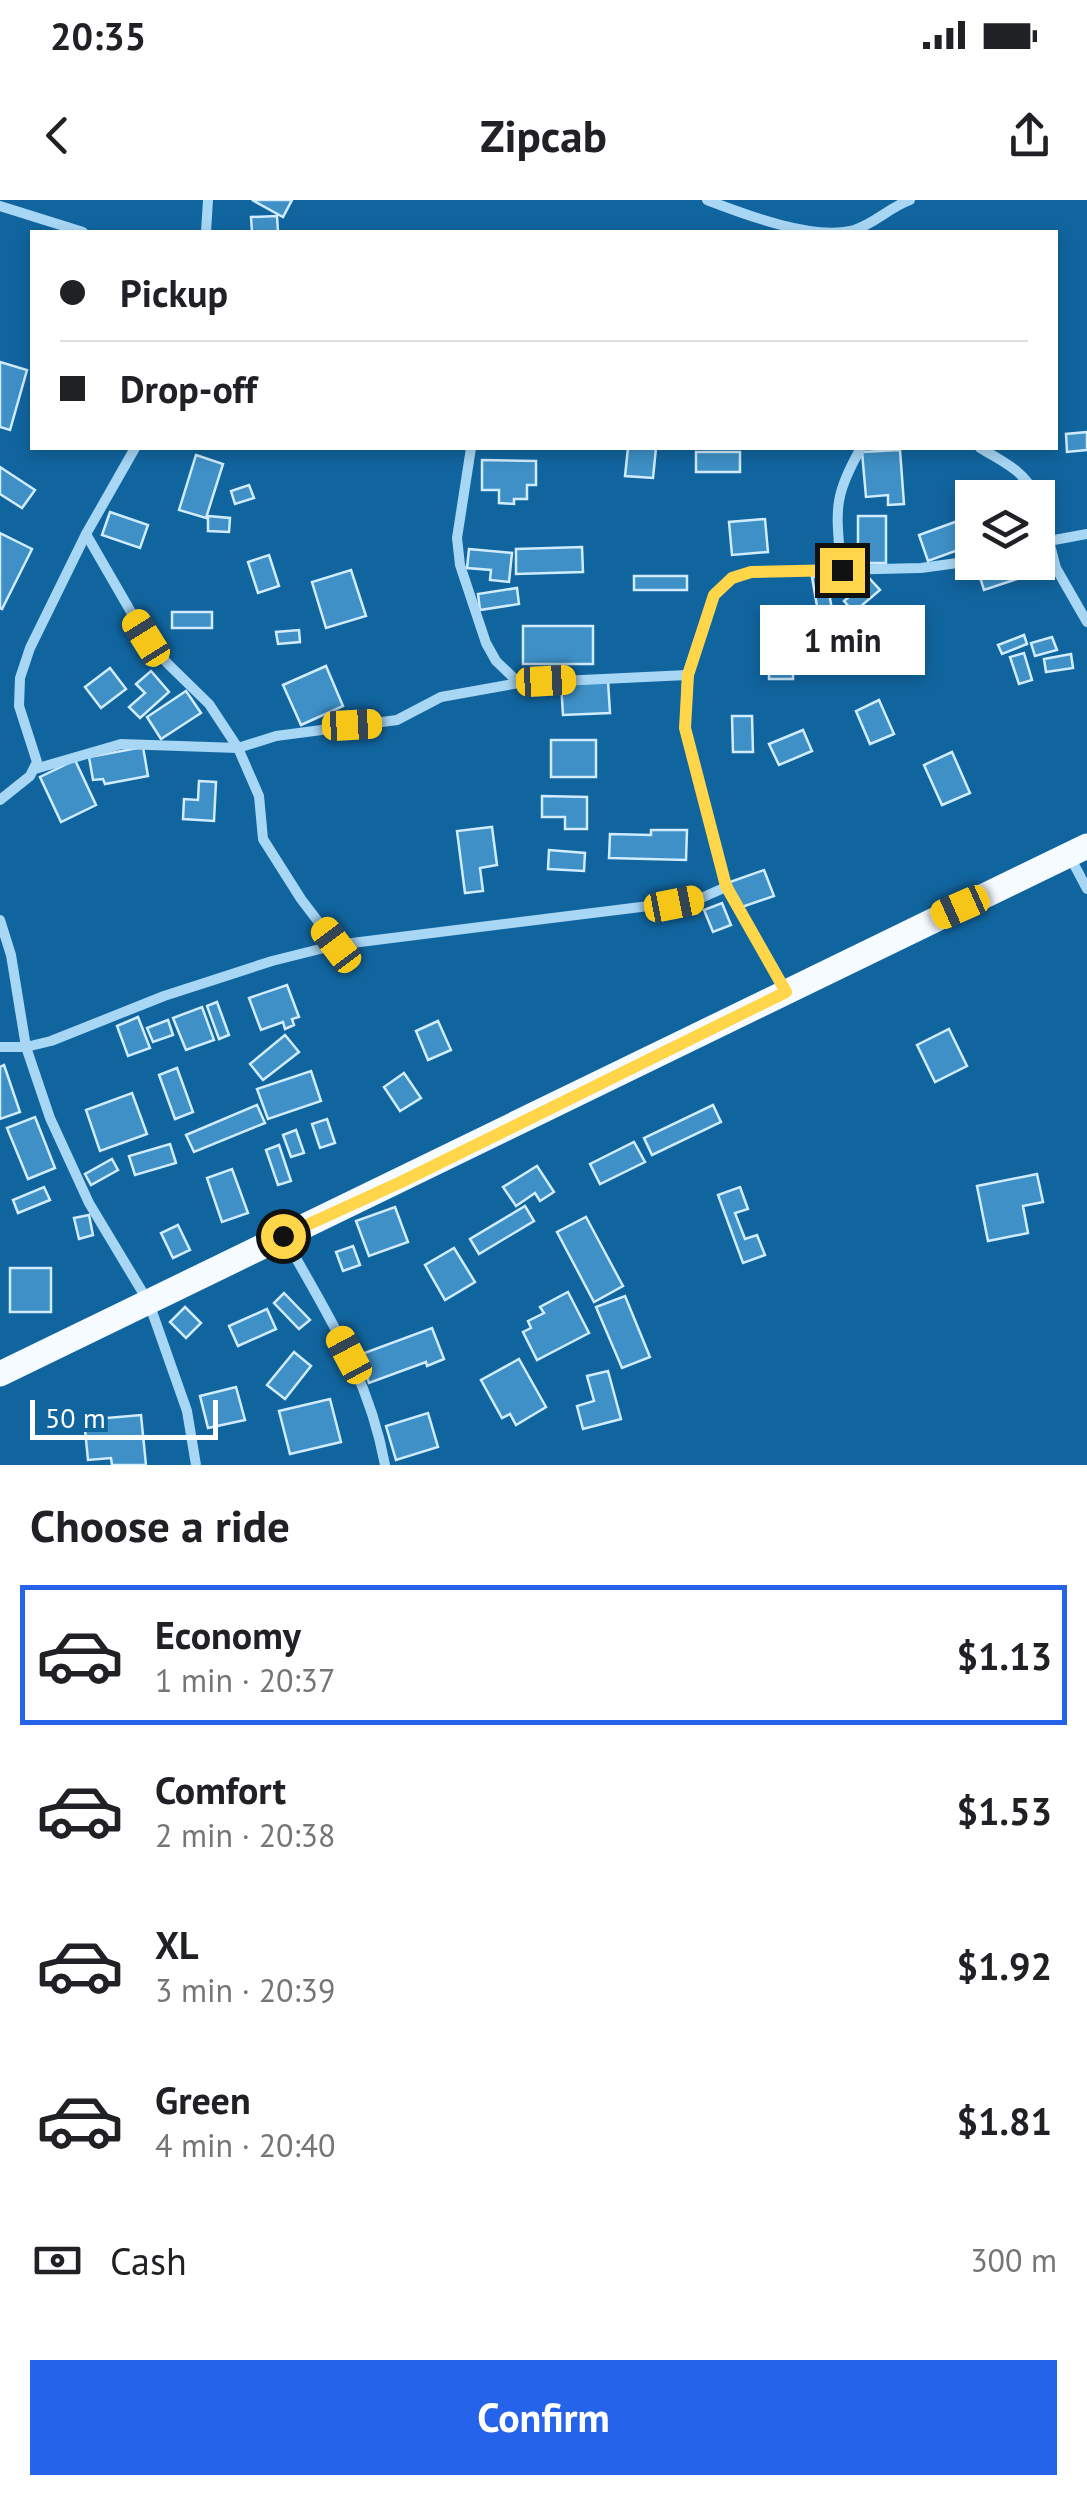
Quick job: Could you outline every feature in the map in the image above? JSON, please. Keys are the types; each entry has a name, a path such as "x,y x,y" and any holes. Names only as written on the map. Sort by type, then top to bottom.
{"main road":[{"path":"0,1374 1078,850"}],"street":[{"path":"206,230 208,200"},
{"path":"707,200 756,219 808,230"},
{"path":"853,230 910,200"},
{"path":"0,206 78,230"},
{"path":"36,770 36,752 19,706 20,678 30,648 86,534 134,450"},
{"path":"471,450 457,538 460,565 486,643 496,662 518,683"},
{"path":"842,570 837,494 859,450"},
{"path":"983,450 1016,469 1026,480"},
{"path":"86,534 146,638 209,704 238,748 260,796 263,839 336,945"},
{"path":"1055,539 1087,534"},
{"path":"786,992 726,886 685,728 688,675 714,595 732,578 751,572 922,568 955,563"},
{"path":"1055,566 1087,622"},
{"path":"0,800 36,770 122,744 238,748 276,736 397,720 441,697 518,683 688,675"},
{"path":"1078,850 1087,888"},
{"path":"0,1046 51,1041 164,996 336,945 674,904 726,886"},
{"path":"0,920 11,955 26,1046 50,1118 88,1203 149,1303 176,1377 196,1465"},
{"path":"283,1236 365,1386 384,1465"}],"building":[{"path":"252,200 292,200 283,217"},
{"path":"277,216 278,230 252,230 251,217"},
{"path":"0,362 27,370 10,430 0,427"},
{"path":"1087,432 1087,450 1067,452 1066,434"},
{"path":"628,450 656,450 653,478 625,476"},
{"path":"900,450 904,504 888,505 888,495 866,497 862,452"},
{"path":"696,452 740,452 740,472 696,472"},
{"path":"196,455 223,464 206,518 179,510"},
{"path":"482,460 536,461 536,485 527,485 527,499 514,499 514,504 499,503 499,490 482,490"},
{"path":"0,467 35,490 22,508 0,494"},
{"path":"249,485 254,498 235,504 231,491"},
{"path":"110,512 148,525 140,548 102,535"},
{"path":"208,516 230,518 229,532 208,531"},
{"path":"858,516 886,516 886,563 858,563"},
{"path":"765,519 768,552 732,555 729,522"},
{"path":"955,522 955,551 928,561 919,535"},
{"path":"0,533 32,549 2,609 0,608"},
{"path":"582,547 583,572 516,574 516,549"},
{"path":"469,549 512,553 509,582 490,580 491,570 467,568"},
{"path":"269,555 279,586 258,593 248,562"},
{"path":"351,570 366,616 326,628 312,582"},
{"path":"826,574 832,610 818,612 812,577"},
{"path":"634,576 687,576 687,590 634,590"},
{"path":"870,579 880,590 854,612 844,601"},
{"path":"981,580 1014,580 984,590"},
{"path":"517,588 519,604 480,610 478,594"},
{"path":"172,612 212,612 212,628 172,628"},
{"path":"523,626 593,626 593,664 523,664"},
{"path":"299,630 300,642 278,644 276,632"},
{"path":"1024,635 1027,644 1002,654 998,645"},
{"path":"1052,637 1057,650 1035,656 1031,643"},
{"path":"1024,653 1032,680 1019,684 1010,657"},
{"path":"1071,654 1073,668 1046,672 1044,659"},
{"path":"769,659 793,659 793,679 769,679"},
{"path":"326,666 343,706 301,725 283,685"},
{"path":"110,668 126,689 101,708 85,687"},
{"path":"151,671 169,692 140,718 129,707 145,693 136,684"},
{"path":"608,681 610,713 563,715 561,683"},
{"path":"186,691 201,713 161,739 147,717"},
{"path":"879,700 894,734 870,744 856,711"},
{"path":"732,716 752,716 753,752 733,752"},
{"path":"803,730 812,751 779,765 769,744"},
{"path":"551,740 596,740 596,777 551,777"},
{"path":"143,747 148,776 105,784 103,779 93,780 89,757"},
{"path":"952,752 970,793 942,805 924,765"},
{"path":"75,760 96,805 61,822 40,777"},
{"path":"199,781 216,782 214,821 183,819 184,799 198,800"},
{"path":"542,796 587,797 587,829 565,829 565,817 542,817"},
{"path":"492,827 497,865 480,868 483,891 465,893 457,831"},
{"path":"651,830 687,830 686,860 609,858 610,834 651,835"},
{"path":"549,850 585,853 584,871 548,869"},
{"path":"764,870 774,896 739,908 730,882"},
{"path":"722,903 731,925 713,932 704,910"},
{"path":"287,985 299,1017 292,1019 294,1025 285,1029 283,1022 261,1030 249,998"},
{"path":"217,1002 229,1035 219,1039 207,1006"},
{"path":"202,1007 214,1040 186,1050 173,1018"},
{"path":"138,1017 150,1048 128,1056 117,1026"},
{"path":"168,1020 173,1035 153,1042 147,1028"},
{"path":"438,1021 451,1050 428,1060 416,1031"},
{"path":"949,1029 967,1066 935,1082 917,1045"},
{"path":"285,1035 299,1052 263,1080 250,1064"},
{"path":"4,1065 20,1112 0,1119 0,1067"},
{"path":"177,1068 193,1112 175,1119 159,1075"},
{"path":"311,1071 321,1101 268,1119 257,1089"},
{"path":"404,1073 421,1098 400,1111 384,1087"},
{"path":"132,1093 147,1134 100,1151 86,1110"},
{"path":"257,1105 265,1123 194,1152 186,1135"},
{"path":"713,1105 721,1122 652,1155 644,1138"},
{"path":"35,1117 55,1168 28,1179 7,1128"},
{"path":"327,1119 335,1143 320,1148 312,1124"},
{"path":"296,1130 304,1153 291,1157 283,1135"},
{"path":"634,1142 645,1162 600,1184 590,1164"},
{"path":"170,1144 176,1163 135,1175 129,1156"},
{"path":"279,1145 291,1181 278,1185 266,1150"},
{"path":"112,1159 118,1170 91,1185 85,1174"},
{"path":"537,1166 554,1192 540,1201 535,1193 516,1206 503,1187"},
{"path":"232,1169 248,1213 222,1222 207,1178"},
{"path":"1037,1174 1043,1202 1023,1206 1028,1233 988,1241 977,1186"},
{"path":"44,1187 50,1200 18,1213 13,1200"},
{"path":"740,1187 748,1209 735,1213 745,1239 757,1235 765,1255 743,1263 718,1195"},
{"path":"525,1206 534,1221 479,1254 470,1239"},
{"path":"395,1207 408,1242 369,1256 356,1221"},
{"path":"89,1215 93,1235 79,1239 74,1218"},
{"path":"586,1217 623,1286 594,1302 557,1232"},
{"path":"178,1225 190,1250 173,1258 161,1233"},
{"path":"353,1246 360,1265 343,1271 336,1252"},
{"path":"454,1248 475,1282 445,1300 425,1265"},
{"path":"10,1268 51,1268 51,1312 10,1312"},
{"path":"568,1292 589,1333 537,1360 523,1332 531,1328 528,1321 544,1313 540,1307"},
{"path":"284,1293 310,1320 299,1329 274,1303"},
{"path":"625,1296 650,1357 622,1368 596,1307"},
{"path":"185,1307 201,1323 186,1338 170,1322"},
{"path":"267,1309 276,1329 238,1346 229,1326"},
{"path":"432,1328 444,1359 369,1383 359,1355"},
{"path":"294,1352 311,1366 285,1399 267,1385"},
{"path":"519,1359 546,1407 516,1425 510,1414 502,1418 481,1380"},
{"path":"608,1371 621,1419 583,1429 577,1406 594,1401 587,1376"},
{"path":"236,1387 245,1420 208,1428 200,1396"},
{"path":"330,1399 341,1442 290,1454 279,1411"},
{"path":"428,1413 438,1447 396,1460 386,1426"},
{"path":"141,1415 146,1465 112,1465 111,1458 88,1460 84,1420"}],"route":[{"path":"283,1236 786,992 726,886 685,728 688,675 714,595 732,578 751,572 842,570"}]}
